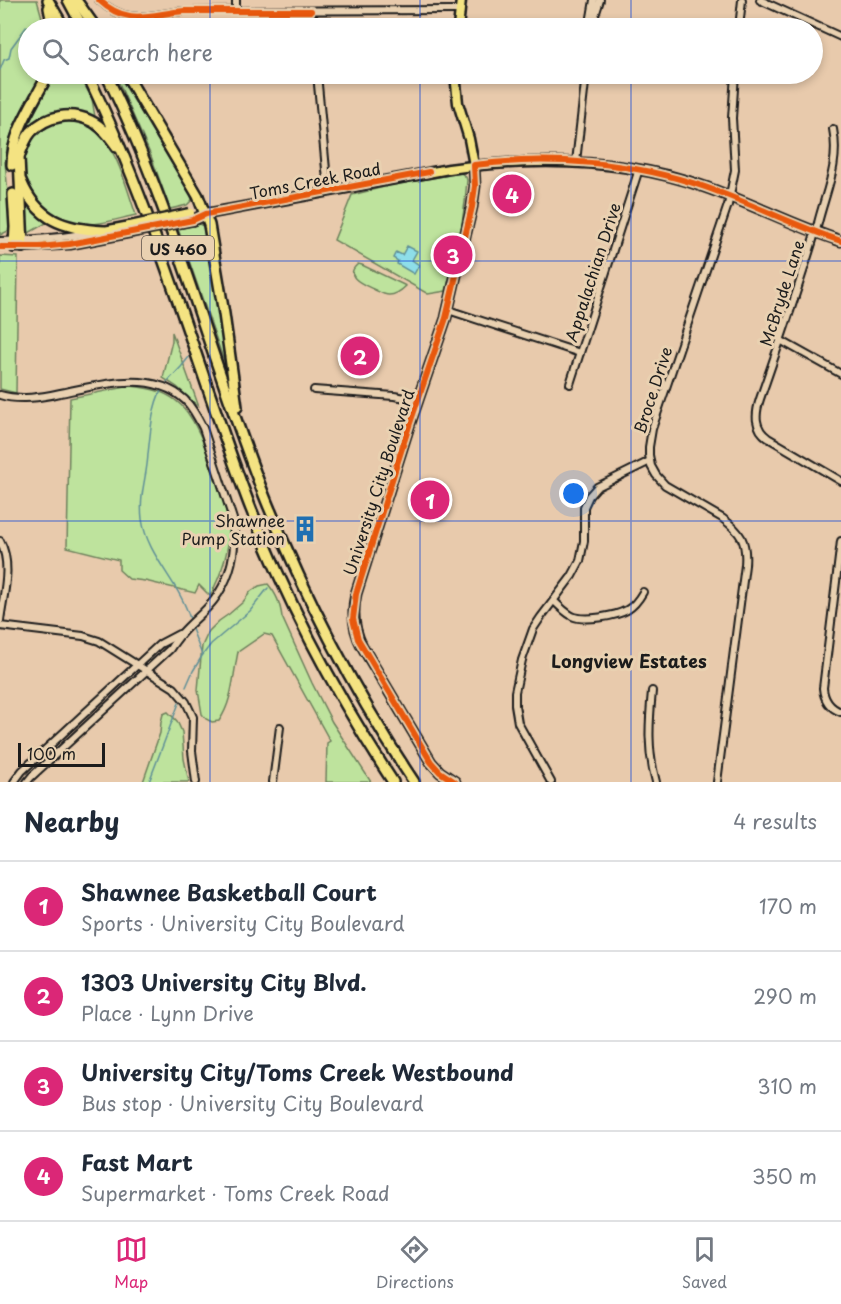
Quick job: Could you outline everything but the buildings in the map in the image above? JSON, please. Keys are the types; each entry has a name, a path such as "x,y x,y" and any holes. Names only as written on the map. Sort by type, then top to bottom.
{"highway":[{"path":"47,0 51,18"},
{"path":"47,0 58,18"},
{"path":"68,0 78,18"},
{"path":"76,0 89,18"},
{"path":"19,244 15,227 12,160 22,124 43,84"},
{"name":"US 460","path":"92,84 128,164 244,490 270,555 327,671 393,782"},
{"name":"US 460","path":"111,84 140,148 171,227 239,427 271,511 317,614 374,719 414,782"},
{"path":"132,84 198,196 206,214 224,314 239,427"},
{"path":"19,244 19,157 30,133 41,123 65,116 78,116 91,121 112,140 128,164"},
{"path":"18,173 31,201 47,217 61,225 104,231"}],"main road":[{"path":"459,18 461,0"},
{"name":"University City Boulevard","path":"454,782 440,772 426,754 362,646 353,619 356,594 448,310 472,207 475,186 474,165 458,104 456,84"},
{"name":"Toms Creek Road","path":"19,244 70,244 191,216 429,172 474,165 532,162 586,162 684,180 841,241"},
{"name":"Toms Creek Road","path":"104,231 131,229"}],"street":[{"path":"99,0 117,13 135,17 184,11 460,10"},
{"path":"236,0 236,11"},
{"path":"590,18 594,0"},
{"path":"594,18 600,0"},
{"path":"740,18 742,0"},
{"path":"760,0 799,18"},
{"path":"310,11 311,18"},
{"path":"823,29 841,37"},
{"path":"318,84 328,191"},
{"path":"576,162 585,84"},
{"name":"Broce Drive","path":"650,461 649,447 652,429 730,197 735,170 732,118 734,84"},
{"name":"McBryde Lane","path":"833,129 836,141 835,160 815,232 758,405 756,419 758,429 768,438 841,481"},
{"name":"Appalachian Drive","path":"570,384 639,170"},
{"name":"Toms Creek Road","path":"0,247 104,231"},
{"name":"Toms Creek Road","path":"0,240 19,244"},
{"path":"448,310 580,353"},
{"path":"780,340 841,374"},
{"path":"0,395 19,399 123,381 141,381 174,392 186,401 203,428 233,519 234,550 231,568 214,600 182,632 170,649 27,782"},
{"path":"314,390 418,400"},
{"path":"551,782 520,728 516,712 515,696 522,660 533,629 540,617 572,576 580,561 584,541 584,507 589,496 597,487 650,461 656,475 664,485 722,518 736,530 744,544 745,565 717,782"},
{"path":"0,541 5,550 6,562 0,621"},
{"path":"841,542 824,679 825,698 833,709 841,712"},
{"path":"554,601 572,616 591,618 627,610 643,592"},
{"path":"0,626 93,639 174,688 190,709 193,717 192,752 196,782"},
{"path":"14,782 22,771 136,665 160,644 182,632"},
{"path":"652,691 649,749 656,782"},
{"path":"273,782 280,727"}],"green space":[{"path":"0,0 37,0 42,18 18,18 18,84 37,84 24,111 14,125 7,149 5,162 11,224 8,231 0,235"},
{"path":"50,84 84,84 92,99 95,117 75,111 59,111 43,117 26,129"},
{"path":"119,84 124,84 191,195 192,200 187,205 170,209 151,156"},
{"path":"65,121 88,126 106,142 119,165 136,215 106,222 83,224 57,216 42,204 31,189 25,172 25,155 31,140 45,128"},
{"path":"461,173 467,180 465,202 461,230 456,238 452,254 452,266 446,291 428,294 334,240 352,195 392,185"},
{"path":"22,193 36,212 48,222 27,234"},
{"path":"199,224 203,226 217,297 225,364 178,229"},
{"path":"0,256 18,257 16,393 0,389"},
{"path":"358,264 406,286 391,295 380,292 354,277 352,273"},
{"path":"172,332 199,407 163,378"},
{"path":"131,386 160,392 175,400 189,415 204,444 224,505 229,530 224,564 210,596 199,585 195,593 129,579 119,570 119,560 67,547 70,398"},
{"path":"268,584 278,599 282,617 332,722 371,782 326,782 327,743 330,741 272,636 264,634 238,652 230,696 219,721 212,722 202,714 198,690 202,646 209,631 243,602 251,591"},
{"path":"168,712 177,721 182,732 189,782 143,782 160,733 163,714"}],"water":[{"path":"407,246 417,251 412,260 419,265 414,274 397,264 398,261 393,258 396,252 402,255"}],"waterway":[{"path":"0,70 4,60 9,58 11,48 18,38"},
{"path":"167,382 189,357"},
{"path":"161,391 155,405 152,422 142,494 142,519 150,545 179,593 190,619"},
{"path":"186,687 193,671 211,644 250,611 268,588"},
{"path":"192,629 202,655"},
{"path":"149,782 179,703"}],"cycle path":[{"path":"99,0 120,14 140,17 184,11 311,11"},
{"path":"455,782 440,772 431,762 358,639 353,619 356,594 446,318 472,207 475,186 474,165 561,161 620,166 649,172 705,187 841,241"},
{"path":"0,247 70,244 193,220 206,214 429,172"}],"place":[{"name":"Fast Mart","path":"512,194"},
{"name":"University City/Toms Creek Westbound","path":"453,255"},
{"name":"1303 University City Blvd.","path":"360,356"},
{"name":"Shawnee Basketball Court","path":"430,500"},
{"name":"Shawnee Pump Station","path":"305,529"}],"district":[{"name":"Longview Estates","path":"629,660"}]}
